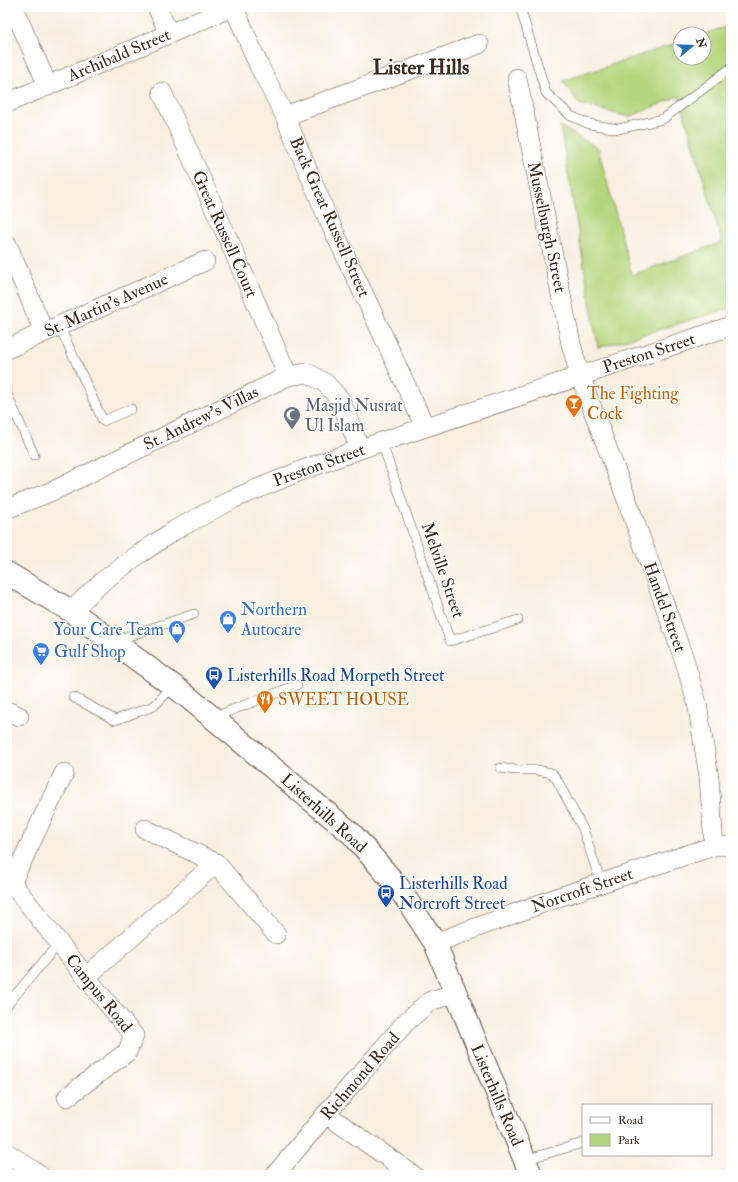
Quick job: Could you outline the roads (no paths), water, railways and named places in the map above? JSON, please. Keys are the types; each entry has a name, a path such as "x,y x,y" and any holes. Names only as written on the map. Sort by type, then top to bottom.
{"street":[{"path":"13,7 48,86"},
{"path":"157,7 169,34"},
{"name":"Archibald Street","path":"7,103 233,7"},
{"name":"Back Great Russell Street","path":"233,7 259,66 285,116 329,222 425,428"},
{"path":"285,116 479,44"},
{"name":"Musselburgh Street","path":"517,78 571,344 580,376"},
{"name":"Great Russell Court","path":"162,92 219,256 288,376"},
{"path":"7,244 52,329"},
{"name":"St. Martin's Avenue","path":"7,349 219,256"},
{"name":"Preston Street","path":"71,610 103,581 138,555 175,530 233,499 303,470 360,449 382,443 731,326"},
{"name":"St. Andrew's Villas","path":"7,509 55,490 288,376 308,373 325,383 340,398 360,449"},
{"name":"Handel Street","path":"580,376 627,500 684,659 697,703 709,777 723,846"},
{"name":"Listerhills Road","path":"7,573 71,610 173,686 352,834 399,888 434,943 528,1168"},
{"path":"9,880 64,773"},
{"path":"145,829 216,863 276,934"},
{"name":"Norcroft Street","path":"434,943 559,897 723,846"},
{"path":"86,978 216,863"},
{"name":"Campus Road","path":"9,880 134,1036 127,1052 67,1097"},
{"name":"Richmond Road","path":"275,1175 406,1022 430,1001 456,993"},
{"path":"326,1114 413,1175"},
{"path":"7,1153 40,1175"}],"lane":[{"path":"520,7 546,93 571,116 589,124 618,129 663,119 731,68"},
{"path":"52,329 103,421 131,409"},
{"path":"7,394 34,455"},
{"name":"Melville Street","path":"382,443 450,641 518,620"},
{"path":"113,642 194,614"},
{"path":"213,718 297,685"},
{"path":"73,697 115,720 154,706 173,686"},
{"path":"500,768 537,770 552,773 583,829 601,883"},
{"path":"7,1005 59,943"},
{"path":"528,1168 582,1143"}],"place":[{"name":"The Fighting Cock","path":"574,418"},
{"name":"Masjid Nusrat Ul Islam","path":"292,430"},
{"name":"Northern Autocare","path":"228,634"},
{"name":"Your Care Team","path":"177,644"},
{"name":"Gulf Shop","path":"41,666"},
{"name":"Listerhills Road Morpeth Street","path":"214,690"},
{"name":"SWEET HOUSE","path":"265,714"},
{"name":"Listerhills Road Norcroft Street","path":"386,908"}],"district":[{"name":"Lister Hills","path":"421,67"}]}
